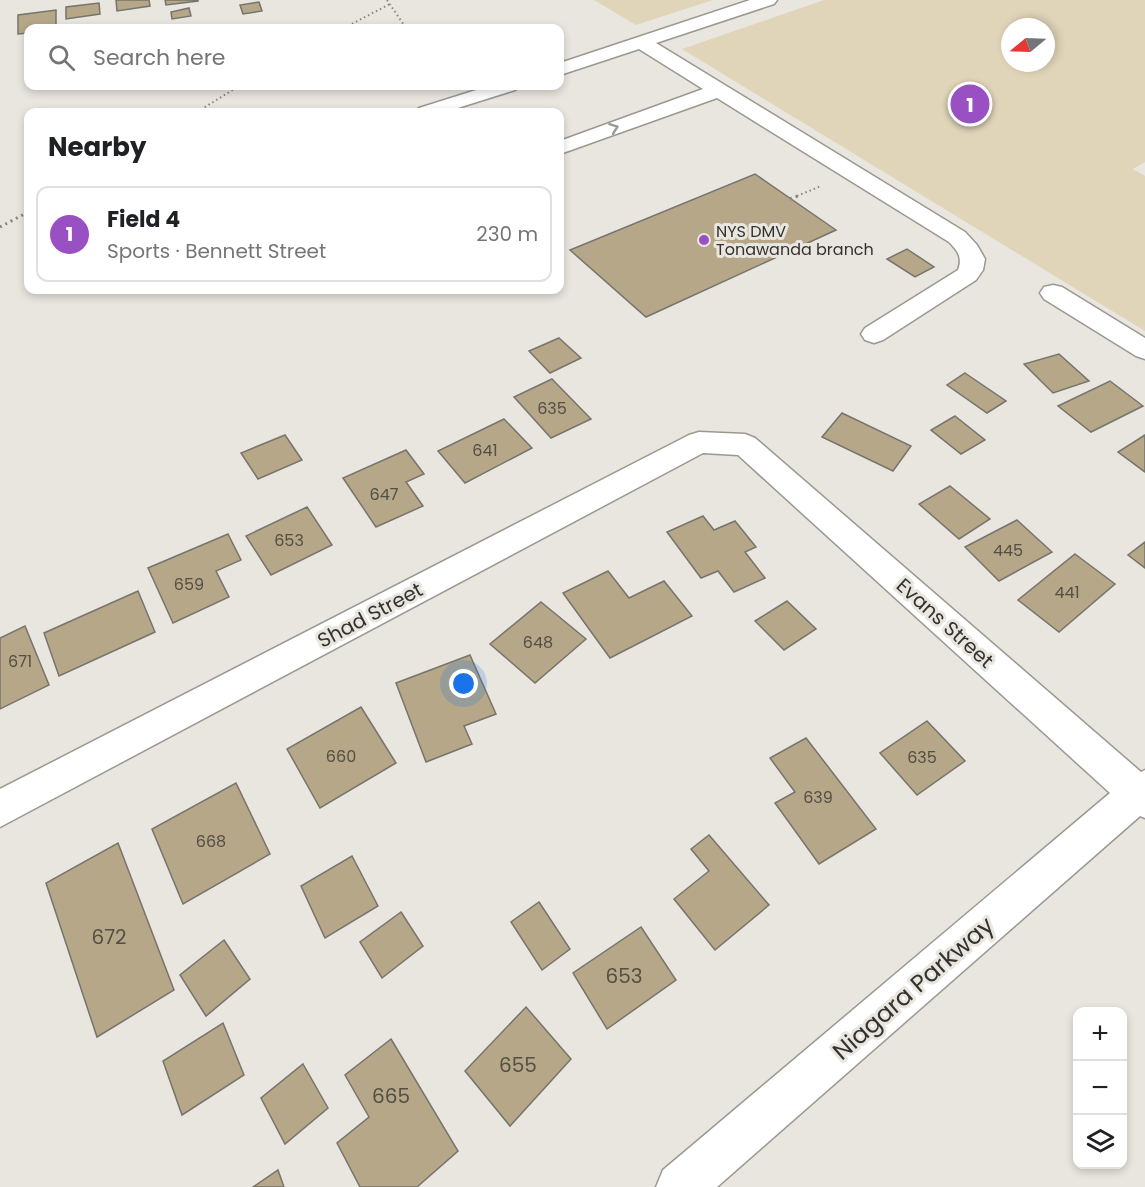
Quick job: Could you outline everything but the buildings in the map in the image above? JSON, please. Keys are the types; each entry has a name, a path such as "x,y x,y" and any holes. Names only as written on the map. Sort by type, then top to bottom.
{"street":[{"path":"564,68 768,0"},
{"path":"641,42 957,237 969,248 973,268 967,275 874,334"},
{"path":"439,108 495,90"},
{"path":"564,147 718,90"},
{"path":"1053,293 1145,350"},
{"name":"Shad Street","path":"0,809 699,442 745,445"},
{"name":"Evans Street","path":"745,445 1143,794"},
{"name":"Niagara Parkway","path":"680,1187 1143,794"}],"path":[{"path":"387,0 403,24"},
{"path":"351,24 379,13 390,4"},
{"path":"203,108 233,90"},
{"path":"790,199 821,186"},
{"path":"0,227 24,214"}],"shaded area":[{"path":"594,0 713,0 636,25"},
{"path":"824,0 1145,0 1145,162 1133,169 1145,176 1145,331 682,49"}],"place":[{"name":"Field 4","path":"970,104"},
{"name":"NYS DMV Tonawanda branch","path":"704,240"}]}
